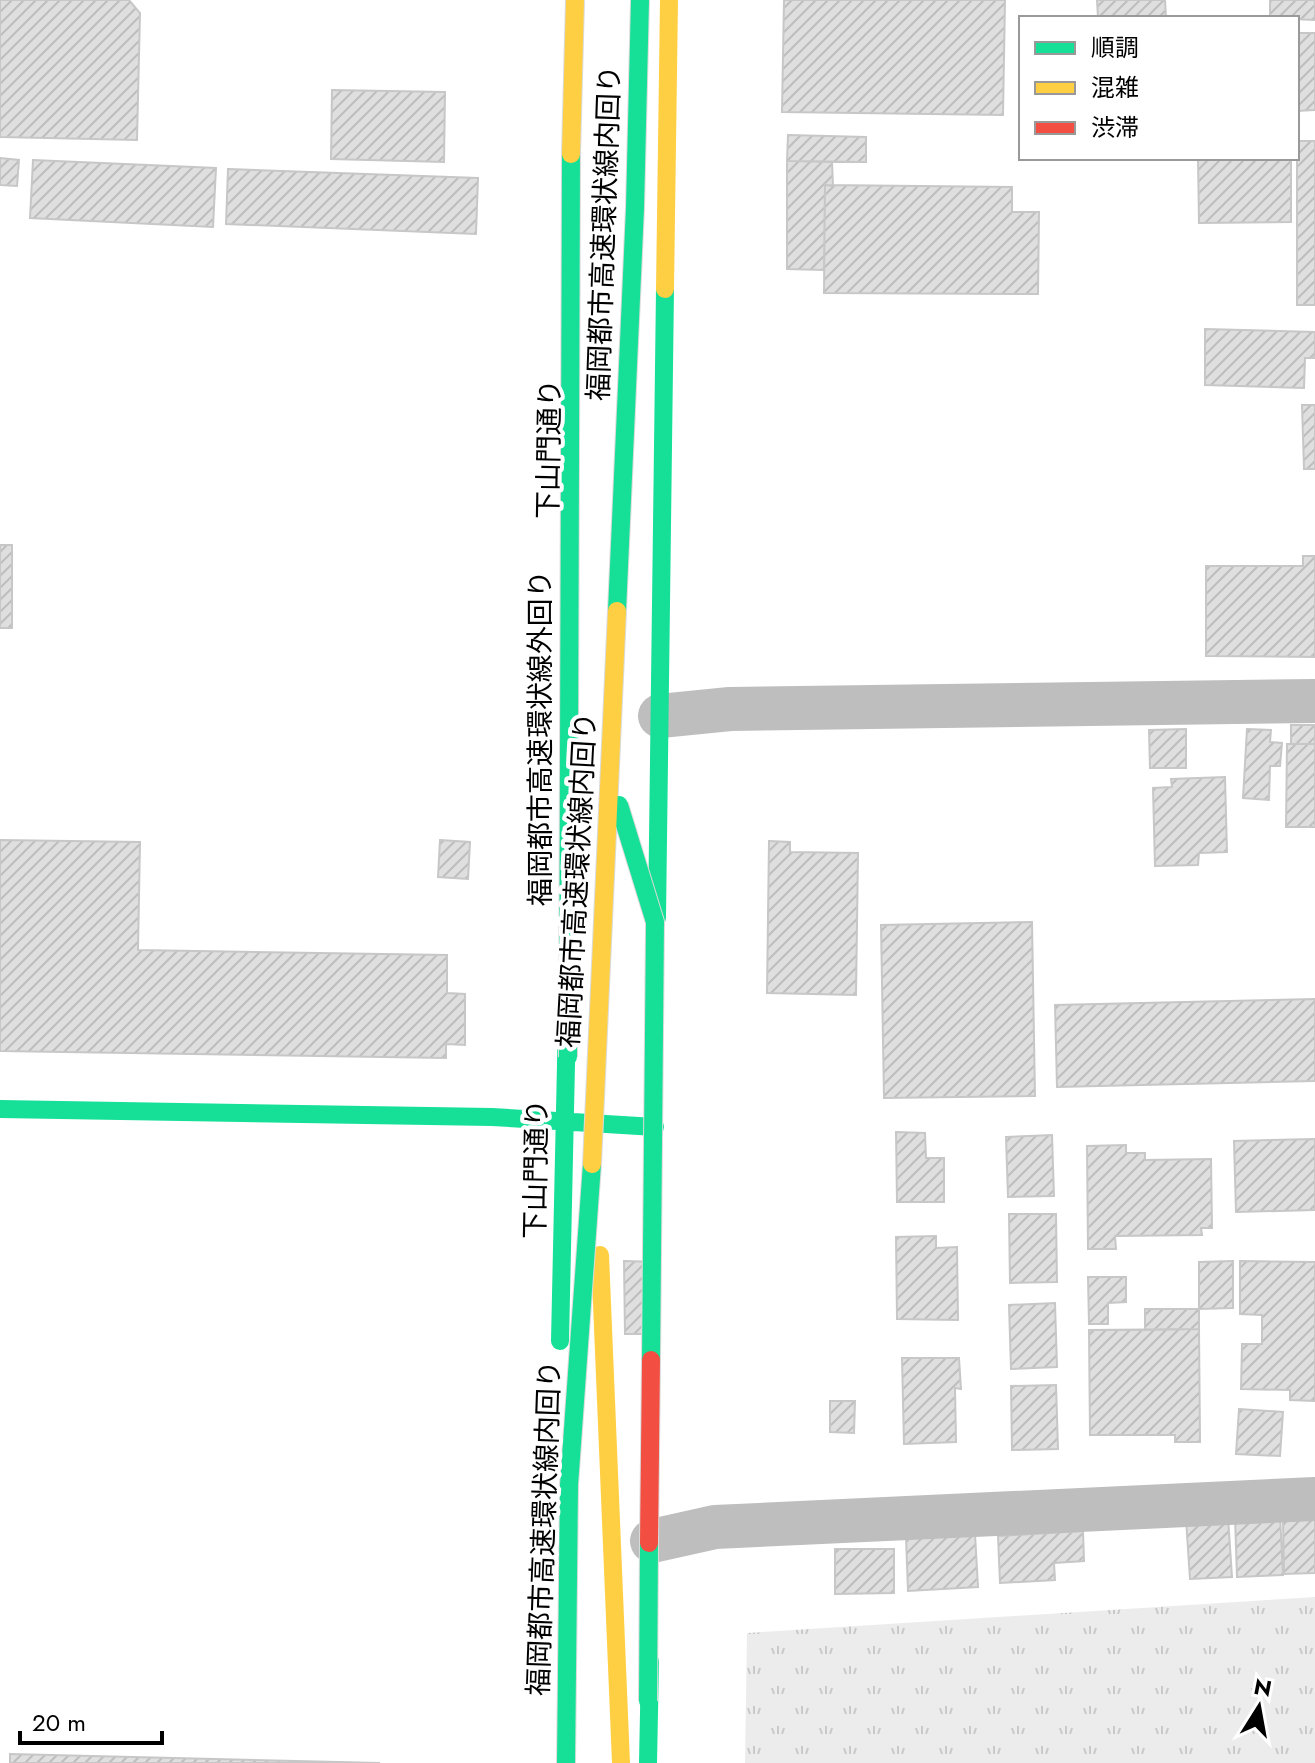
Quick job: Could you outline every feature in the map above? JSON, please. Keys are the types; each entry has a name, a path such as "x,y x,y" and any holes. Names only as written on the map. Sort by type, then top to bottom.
{"main road":[{"name":"福岡都市高速環状線外回り","path":"550,1763 568,1126 569,207 575,0"},
{"name":"下山門通り","path":"550,1763 585,0"},
{"name":"福岡都市高速環状線内回り","path":"566,1763 569,1485 594,1129 635,224 640,0"},
{"path":"648,1763 669,0"},
{"path":"568,646 655,922 648,1701 633,1763"},
{"path":"0,1109 492,1117 655,1127"},
{"path":"594,1129 621,1763"}],"street":[{"path":"660,716 730,709 1315,701"},
{"path":"652,1541 715,1527 1315,1499"}],"green space":[{"path":"1315,1597 1315,1763 745,1763 747,1633"}],"building":[{"path":"0,0 129,0 140,13 137,140 0,137"},
{"path":"784,0 1005,0 1003,115 782,112"},
{"path":"1097,0 1165,0 1166,16 1098,16"},
{"path":"1270,0 1315,0 1315,20 1299,19 1299,16 1270,16"},
{"path":"1299,33 1315,33 1315,110 1299,111"},
{"path":"332,90 445,92 444,162 331,159"},
{"path":"788,135 866,137 866,162 787,161"},
{"path":"1299,141 1315,141 1315,305 1297,305"},
{"path":"0,158 19,160 17,186 0,185"},
{"path":"33,160 216,168 213,227 30,218"},
{"path":"1198,160 1291,160 1291,222 1199,223"},
{"path":"787,161 832,162 833,186 825,185 824,270 787,269"},
{"path":"228,169 478,178 476,234 226,224"},
{"path":"825,185 1012,187 1012,212 1039,212 1038,294 824,293"},
{"path":"1205,329 1315,332 1315,358 1305,358 1304,388 1205,385"},
{"path":"1302,405 1315,405 1315,469 1304,469"},
{"path":"0,545 12,545 12,628 0,628"},
{"path":"1303,556 1315,556 1315,657 1206,656 1206,566 1303,566"},
{"path":"1291,725 1315,725 1315,744 1291,744"},
{"path":"1186,729 1186,768 1150,768 1149,730"},
{"path":"1247,729 1271,730 1270,742 1282,743 1280,766 1270,766 1269,800 1243,798"},
{"path":"1287,744 1315,744 1315,827 1286,827"},
{"path":"1225,777 1227,852 1199,853 1198,865 1155,866 1153,788 1172,787 1171,779"},
{"path":"0,840 140,842 138,950 447,955 447,993 465,994 465,1045 446,1044 446,1058 0,1051"},
{"path":"440,840 470,842 468,879 438,877"},
{"path":"769,841 790,842 790,852 858,853 856,995 767,993"},
{"path":"1032,922 1035,1096 884,1098 881,925"},
{"path":"1315,999 1315,1081 1057,1087 1055,1005"},
{"path":"896,1132 925,1133 926,1158 944,1158 944,1202 897,1202"},
{"path":"1052,1135 1054,1196 1008,1197 1006,1137"},
{"path":"1315,1139 1315,1210 1236,1212 1234,1141"},
{"path":"1126,1145 1126,1153 1145,1153 1145,1160 1211,1159 1212,1228 1201,1228 1202,1235 1115,1236 1116,1249 1088,1249 1087,1146"},
{"path":"1009,1214 1056,1214 1057,1282 1010,1283"},
{"path":"936,1236 936,1248 957,1247 958,1320 897,1319 896,1237"},
{"path":"624,1261 660,1262 659,1334 625,1334"},
{"path":"1233,1261 1233,1308 1199,1309 1199,1262"},
{"path":"1240,1261 1315,1262 1315,1401 1290,1400 1290,1390 1241,1389 1242,1344 1262,1344 1262,1315 1240,1314"},
{"path":"1088,1277 1126,1277 1126,1302 1108,1303 1108,1324 1089,1324"},
{"path":"1055,1303 1057,1367 1011,1369 1009,1305"},
{"path":"1145,1309 1199,1309 1199,1329 1145,1330"},
{"path":"1199,1329 1200,1442 1175,1442 1175,1435 1090,1435 1089,1330"},
{"path":"902,1358 959,1358 961,1389 955,1388 956,1442 904,1444"},
{"path":"1056,1385 1058,1449 1012,1450 1011,1386"},
{"path":"830,1401 855,1401 854,1433 830,1432"},
{"path":"1239,1409 1283,1412 1280,1456 1236,1454"},
{"path":"1280,1515 1283,1575 1237,1577 1235,1517"},
{"path":"1228,1517 1232,1577 1190,1579 1186,1519"},
{"path":"1315,1518 1315,1573 1284,1574 1283,1520"},
{"path":"1083,1531 1084,1561 1054,1563 1055,1580 1000,1583 998,1536"},
{"path":"975,1534 978,1587 908,1591 906,1537"},
{"path":"835,1549 894,1549 894,1593 835,1594"},
{"path":"10,1754 380,1763 10,1763"}],"traffic: fast":[{"path":"617,611 635,208 640,0"},
{"path":"568,1057 571,154"},
{"path":"657,918 665,289"},
{"path":"619,805 655,922 651,1360"},
{"path":"560,1341 567,1018"},
{"path":"0,1109 492,1117 655,1127"},
{"path":"566,1763 569,1485 592,1164"},
{"path":"648,1701 649,1543"},
{"path":"648,1763 650,1662"}],"traffic: slow":[{"path":"571,154 575,0"},
{"path":"665,289 669,0"},
{"path":"592,1164 617,611"},
{"path":"600,1255 621,1763"}],"traffic: jam":[{"path":"649,1543 651,1360"}]}
